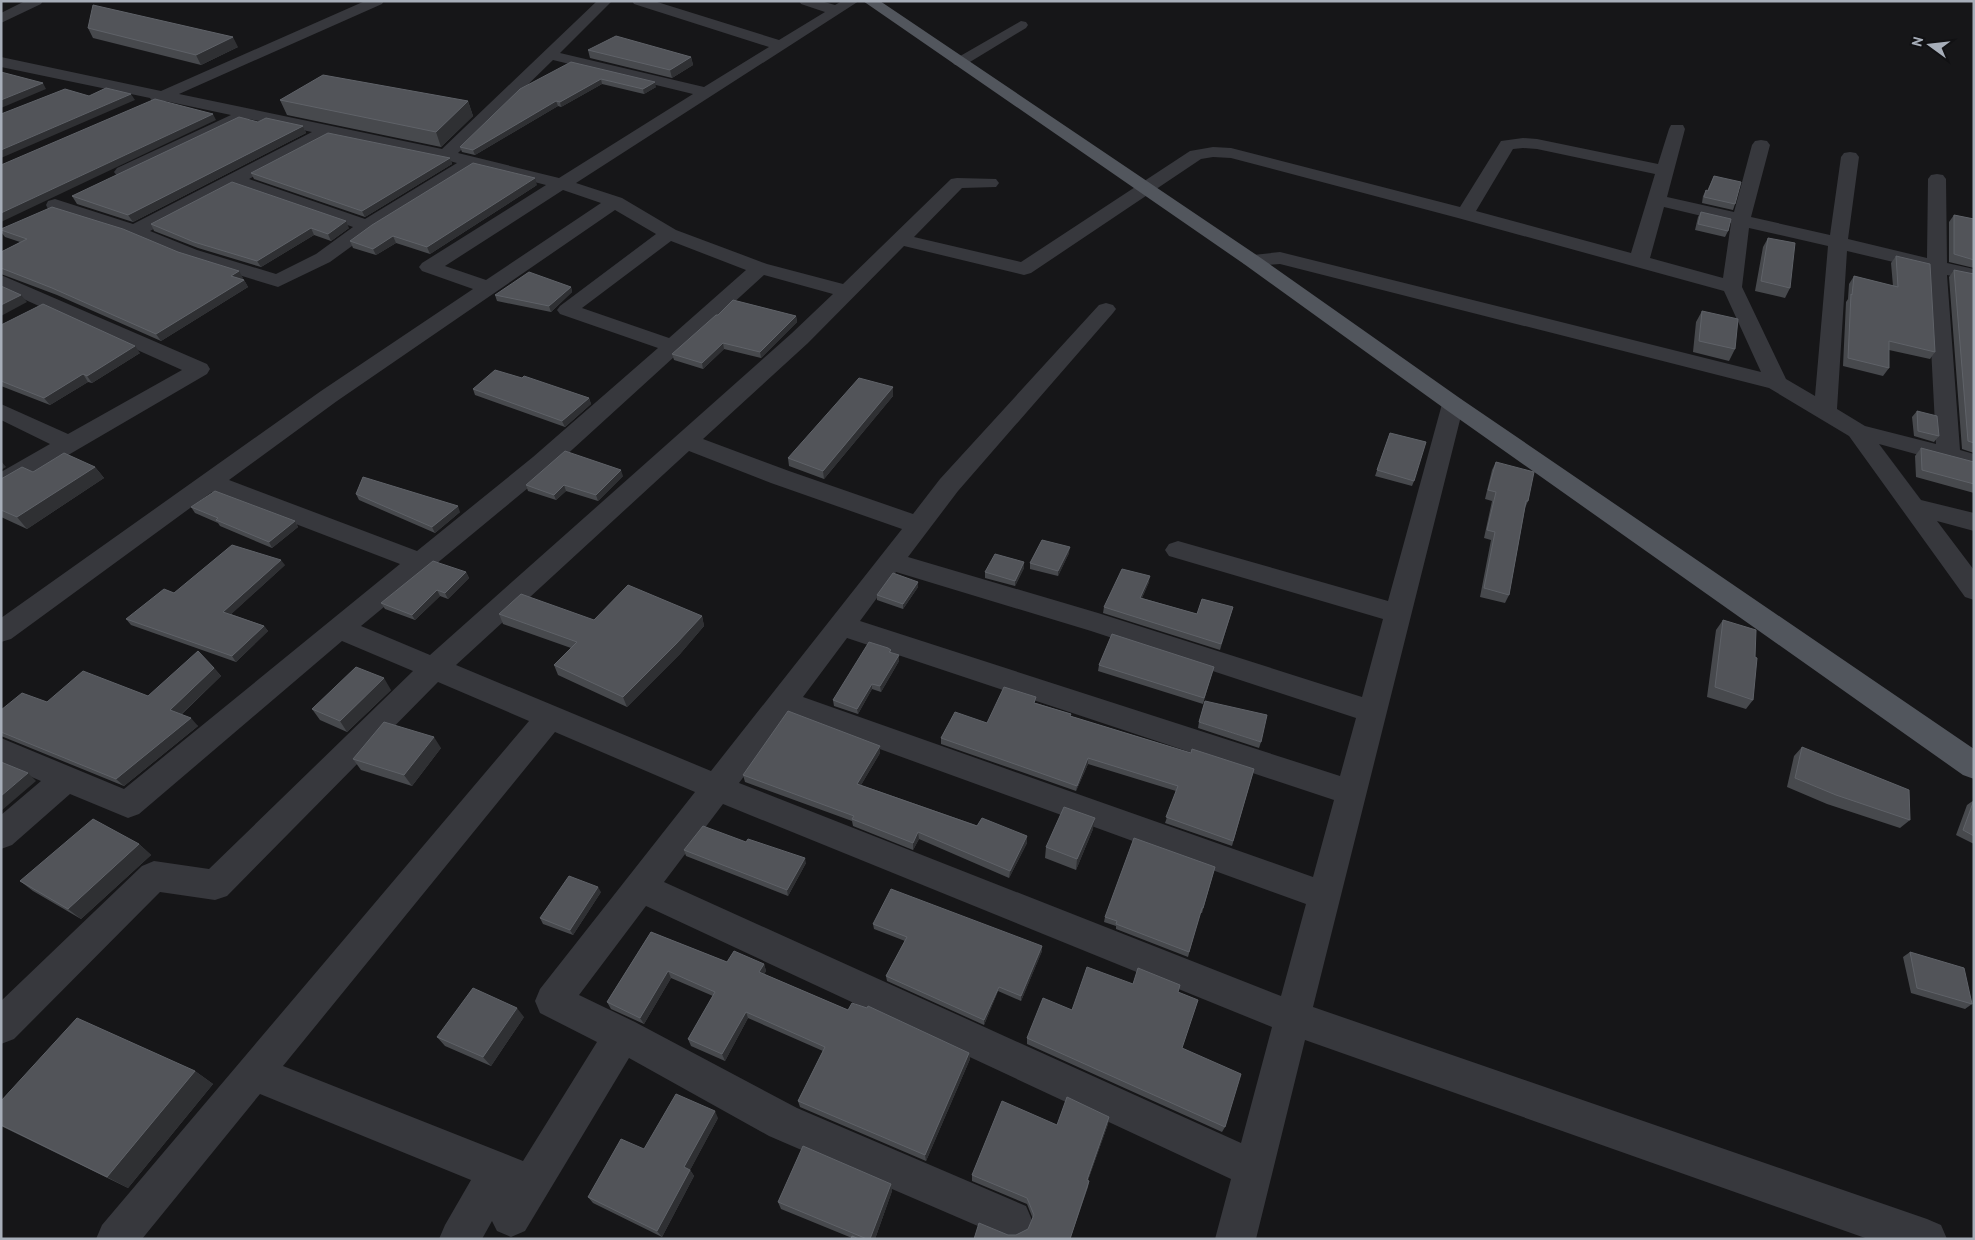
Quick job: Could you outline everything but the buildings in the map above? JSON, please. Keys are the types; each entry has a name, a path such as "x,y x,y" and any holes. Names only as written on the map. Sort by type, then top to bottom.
{"main road":[{"path":"870,1 1251,260 1453,404 1974,766"}],"street":[{"path":"1,19 36,1"},
{"path":"136,108 377,1"},
{"path":"446,155 605,1"},
{"path":"639,1 779,45"},
{"path":"806,1 835,10"},
{"path":"488,288 428,267 779,45 852,1"},
{"path":"1,6 19,10"},
{"path":"960,62 1021,25"},
{"path":"550,55 705,92"},
{"path":"6,66 87,80 446,155 560,183 614,202 669,234 760,268 847,291"},
{"path":"61,91 87,80"},
{"path":"107,180 246,114"},
{"path":"1639,261 1676,129"},
{"path":"135,231 327,131"},
{"path":"1465,214 1507,145 1537,144 1665,171"},
{"path":"1761,145 1741,220 1732,287 1777,383"},
{"path":"900,239 1024,269 1196,155 1213,152 1231,153 1465,214 1732,287"},
{"path":"1824,410 1838,243 1850,156"},
{"path":"55,205 135,231 190,254 278,281 323,258 367,226 471,162"},
{"path":"1937,178 1937,266 1948,455"},
{"path":"234,179 367,226"},
{"path":"1,1026 154,876 216,885 434,668 800,338 957,183 990,183"},
{"path":"37,214 81,193"},
{"path":"1657,200 1974,275"},
{"path":"1,632 329,396 614,202"},
{"path":"669,234 567,310 673,346"},
{"path":"1251,260 1280,258 1777,383 1858,431 1974,462"},
{"path":"1,750 128,805 339,628 542,463 760,268"},
{"path":"1,281 199,369 1,483"},
{"path":"25,314 49,301"},
{"path":"1012,1220 783,1122 622,1034 553,1001 642,888 955,478 1106,310"},
{"path":"1235,1239 1453,404"},
{"path":"3,413 69,444"},
{"path":"1858,431 1912,506 1966,571 1974,590"},
{"path":"686,441 780,477 918,525"},
{"path":"210,482 420,562"},
{"path":"1912,506 1974,522"},
{"path":"1178,550 1399,614"},
{"path":"890,561 1098,623 1373,712"},
{"path":"841,625 1352,793"},
{"path":"339,628 718,788 1293,1018 1927,1239"},
{"path":"783,702 1325,896"},
{"path":"116,1239 550,717"},
{"path":"1,835 67,778"},
{"path":"642,888 1253,1169"},
{"path":"459,1239 515,1178 622,1034"},
{"path":"253,1073 515,1178"},
{"path":"511,1217 515,1178"}]}
